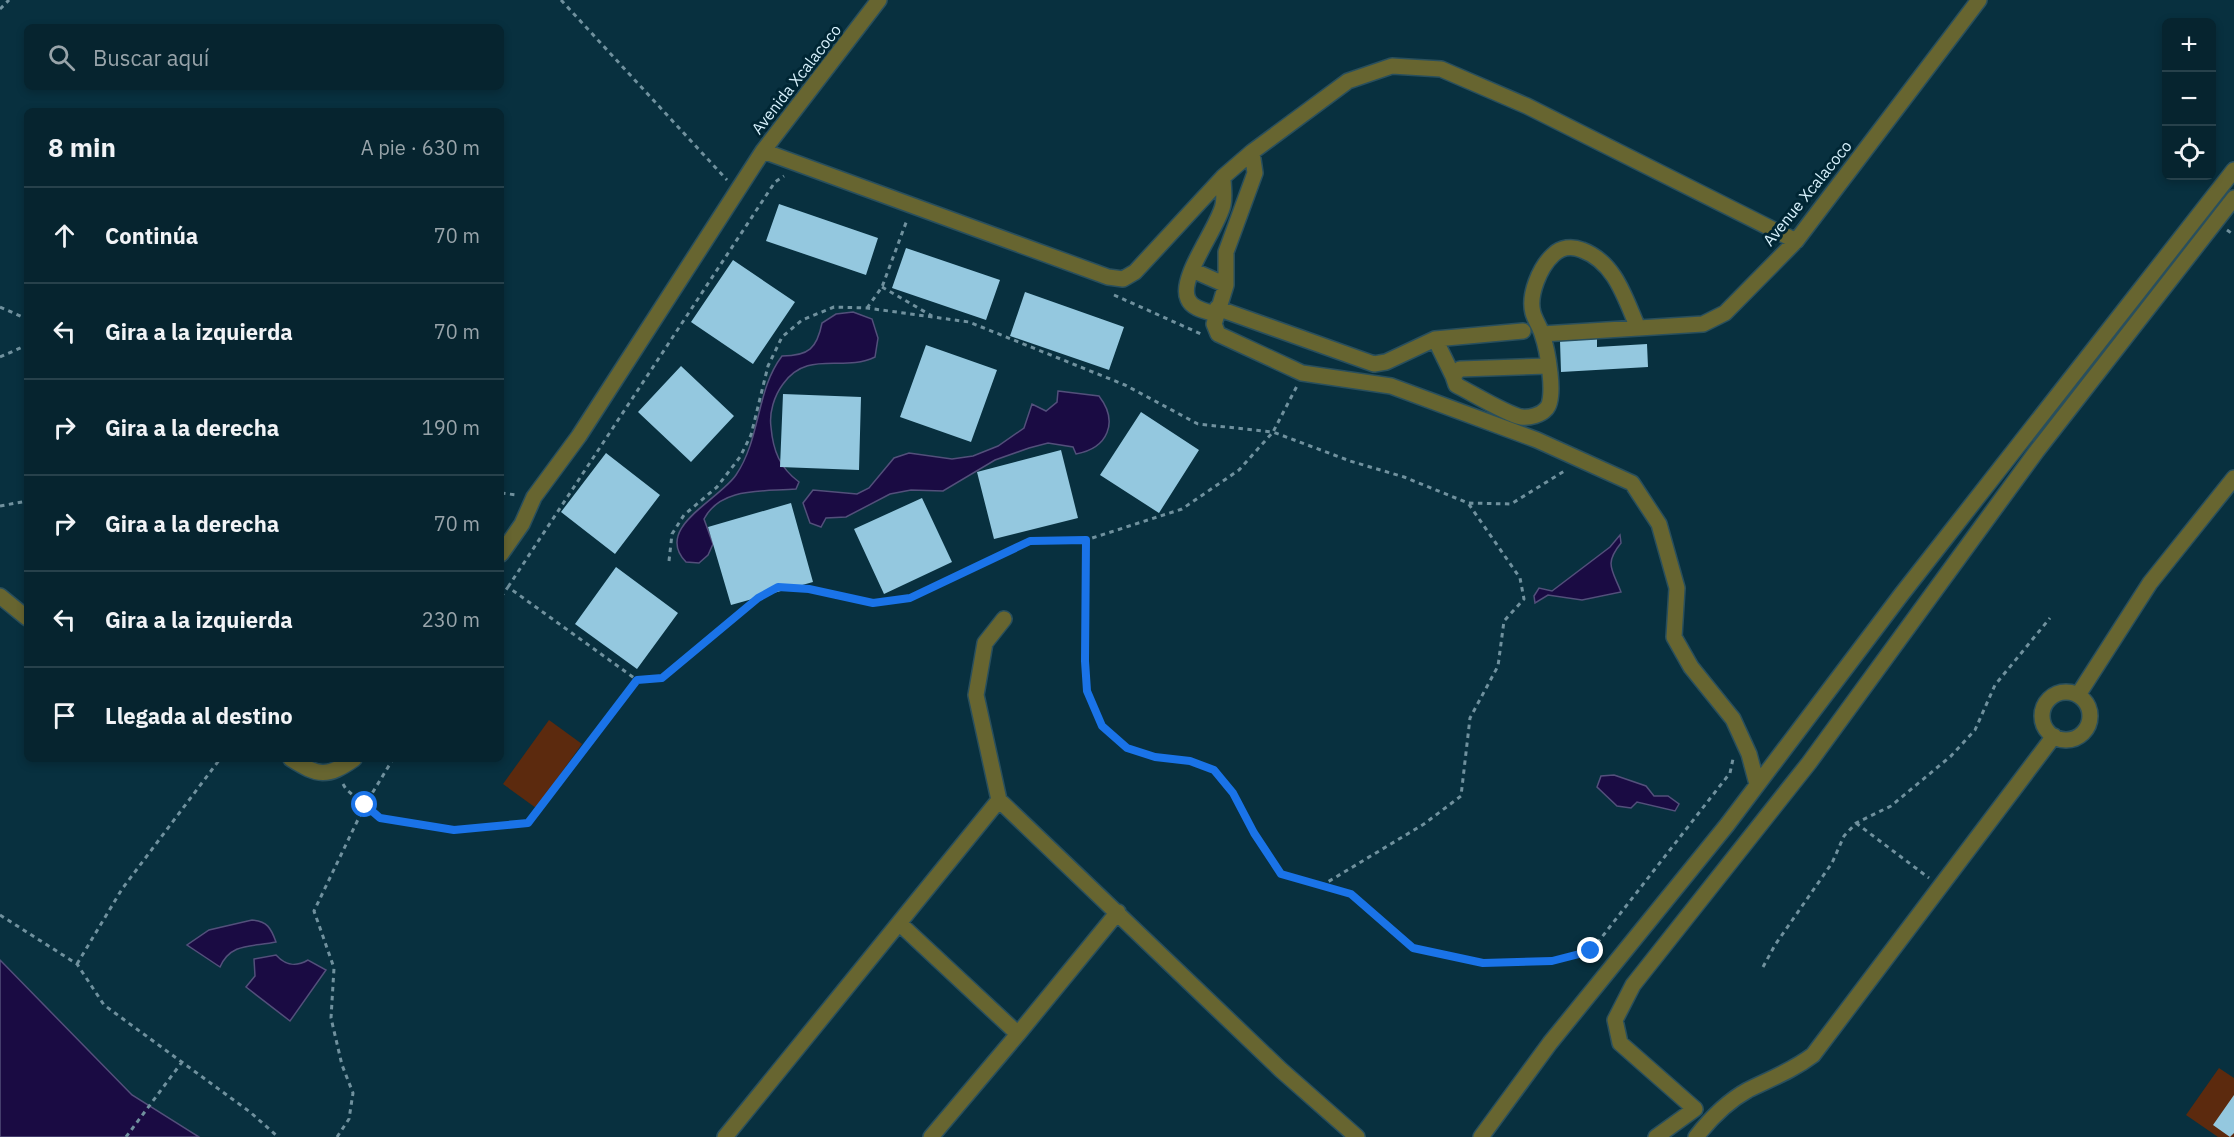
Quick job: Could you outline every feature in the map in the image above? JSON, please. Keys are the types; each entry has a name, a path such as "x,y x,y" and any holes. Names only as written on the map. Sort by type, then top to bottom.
{"street":[{"name":"Avenida Xcalacoco","path":"504,550 522,524 534,497 579,436 736,190 763,151 879,0"},
{"name":"Avenue Xcalacoco","path":"1542,334 1703,324 1725,313 1796,241 1979,0"},
{"path":"763,151 1108,277 1123,279 1135,272 1223,177 1252,152 1348,81 1392,66 1441,69 1527,106 1796,241"},
{"path":"1252,152 1255,173 1226,252 1226,285 1216,311 1214,324 1218,333 1302,373 1391,386 1537,440 1632,483 1659,524 1677,588 1674,637 1692,667 1733,719 1749,754 1757,784"},
{"path":"1481,1137 1550,1043 1757,784 1908,586 2234,170"},
{"path":"1223,177 1224,204 1192,270 1185,290 1188,300 1196,307 1216,311 1374,364 1386,362 1435,339 1523,331"},
{"path":"1709,1120 1620,1043 1615,1020 1633,984 1809,763 2036,452 2234,198"},
{"path":"1435,339 1456,385 1521,417 1537,416 1548,408 1552,393 1542,334 1533,312 1533,298 1545,262 1559,249 1576,248 1595,255 1608,267 1622,289 1638,328"},
{"path":"1192,270 1226,285"},
{"path":"1453,376 1460,369 1548,366"},
{"path":"2078,695 2150,583 2234,478"},
{"path":"0,597 24,616"},
{"path":"1004,619 985,643 976,695 999,800 1281,1070 1357,1137"},
{"path":"2063,692 2078,695 2087,706 2089,721 2086,728 2082,733 2068,739 2054,736 2044,725 2045,704 2056,694 2063,692"},
{"path":"1696,1137 1709,1120 1745,1092 1795,1069 1813,1055 2054,736"},
{"path":"296,762 312,772 337,771 350,762"},
{"path":"725,1137 999,800"},
{"path":"932,1137 1118,912"},
{"path":"899,923 1018,1034"},
{"path":"1656,1137 1695,1109"}],"path":[{"path":"0,9 9,0"},
{"path":"561,0 736,190"},
{"path":"504,593 775,182 785,176 794,177"},
{"path":"867,308 882,287 908,218 897,214"},
{"path":"882,287 933,317"},
{"path":"1110,293 1205,336"},
{"path":"0,307 24,318"},
{"path":"669,561 672,534 684,514 717,487 740,457 751,435 768,366 782,337 802,320 834,307 867,308 969,322 1125,385 1198,424 1273,432 1350,461 1404,477 1468,503 1511,504 1568,470"},
{"path":"0,357 24,346"},
{"path":"508,587 637,680 662,678 758,598 778,587 809,589 873,603 910,598 1030,541 1086,540 1182,509 1239,470 1273,432 1300,379"},
{"path":"0,506 24,502"},
{"path":"1322,886 1424,824 1461,796 1470,718 1498,666 1504,621 1524,599 1520,578 1468,503"},
{"path":"1086,540 1085,661 1087,691 1102,726 1127,748 1155,757 1190,761 1214,770 1233,793 1254,833 1281,874 1351,894 1413,948 1483,963 1552,961 1591,951 1730,773 1735,753"},
{"path":"1763,967 1775,945 1832,863 1844,836 1856,823 1891,806 1951,756 1975,729 1995,685 2050,618"},
{"path":"337,771 346,789 380,818 454,830 528,823 637,680"},
{"path":"77,964 123,889 218,762"},
{"path":"337,1137 349,1119 353,1093 342,1065 331,1018 334,968 314,911 365,805 391,762"},
{"path":"1856,823 1940,886"},
{"path":"0,915 77,964 104,1005 250,1112 278,1137"},
{"path":"126,1137 182,1062"}],"shaded area":[{"path":"853,312 872,319 878,338 875,357 851,363 826,363 803,367 793,373 783,384 773,405 771,422 774,444 782,465 799,482 796,489 745,493 721,501 704,519 713,544 708,555 699,563 686,562 678,550 678,538 683,526 736,475 750,446 767,384 782,356 799,354 810,349 817,339 822,323 836,314"},
{"path":"1058,391 1099,396 1105,406 1109,424 1103,440 1096,446 1076,454 1073,447 1048,443 1029,448 995,460 943,491 911,490 890,494 846,517 826,518 821,527 810,523 803,503 813,490 857,494 869,488 894,458 909,453 952,459 973,456 998,446 1024,428 1032,404 1046,411 1057,402"},
{"path":"1620,535 1621,543 1613,556 1611,567 1621,592 1582,600 1548,595 1535,603 1534,596 1539,588 1552,591 1610,547"},
{"path":"549,720 582,744 536,808 503,784"},
{"path":"1614,775 1646,786 1654,796 1668,796 1679,804 1675,811 1637,802 1631,808 1617,806 1597,787 1601,776"},
{"path":"252,920 268,926 276,942 236,949 230,953 220,967 187,945 209,930"},
{"path":"276,955 287,963 299,964 308,960 326,970 290,1021 246,987 255,976 254,959"},
{"path":"0,960 132,1095 199,1137 0,1137"},
{"path":"2219,1068 2234,1078 2234,1137 2218,1137 2186,1115"}],"building":[{"path":"779,204 878,238 866,275 766,241"},
{"path":"906,248 1000,280 986,320 892,288"},
{"path":"733,260 795,302 753,364 691,322"},
{"path":"1025,292 1124,327 1109,370 1010,336"},
{"path":"1597,339 1597,347 1647,344 1648,367 1561,372 1560,341"},
{"path":"926,345 997,370 971,442 900,417"},
{"path":"681,366 734,416 691,462 638,412"},
{"path":"783,394 861,397 859,470 780,467"},
{"path":"1141,412 1199,450 1159,513 1100,475"},
{"path":"1061,450 1078,518 994,539 977,472"},
{"path":"606,453 660,495 615,554 561,512"},
{"path":"922,498 952,562 884,594 854,529"},
{"path":"791,503 813,582 731,605 708,527"},
{"path":"616,567 678,613 637,669 575,624"},
{"path":"2234,1095 2234,1133 2230,1137 2213,1125"}],"route":[{"path":"365,805 380,818 454,830 528,823 637,680 662,678 758,598 778,587 809,589 873,603 910,598 1030,541 1086,540 1085,661 1087,691 1102,726 1127,748 1155,757 1190,761 1214,770 1233,793 1254,833 1281,874 1351,894 1413,948 1483,963 1552,961 1591,951"}]}
